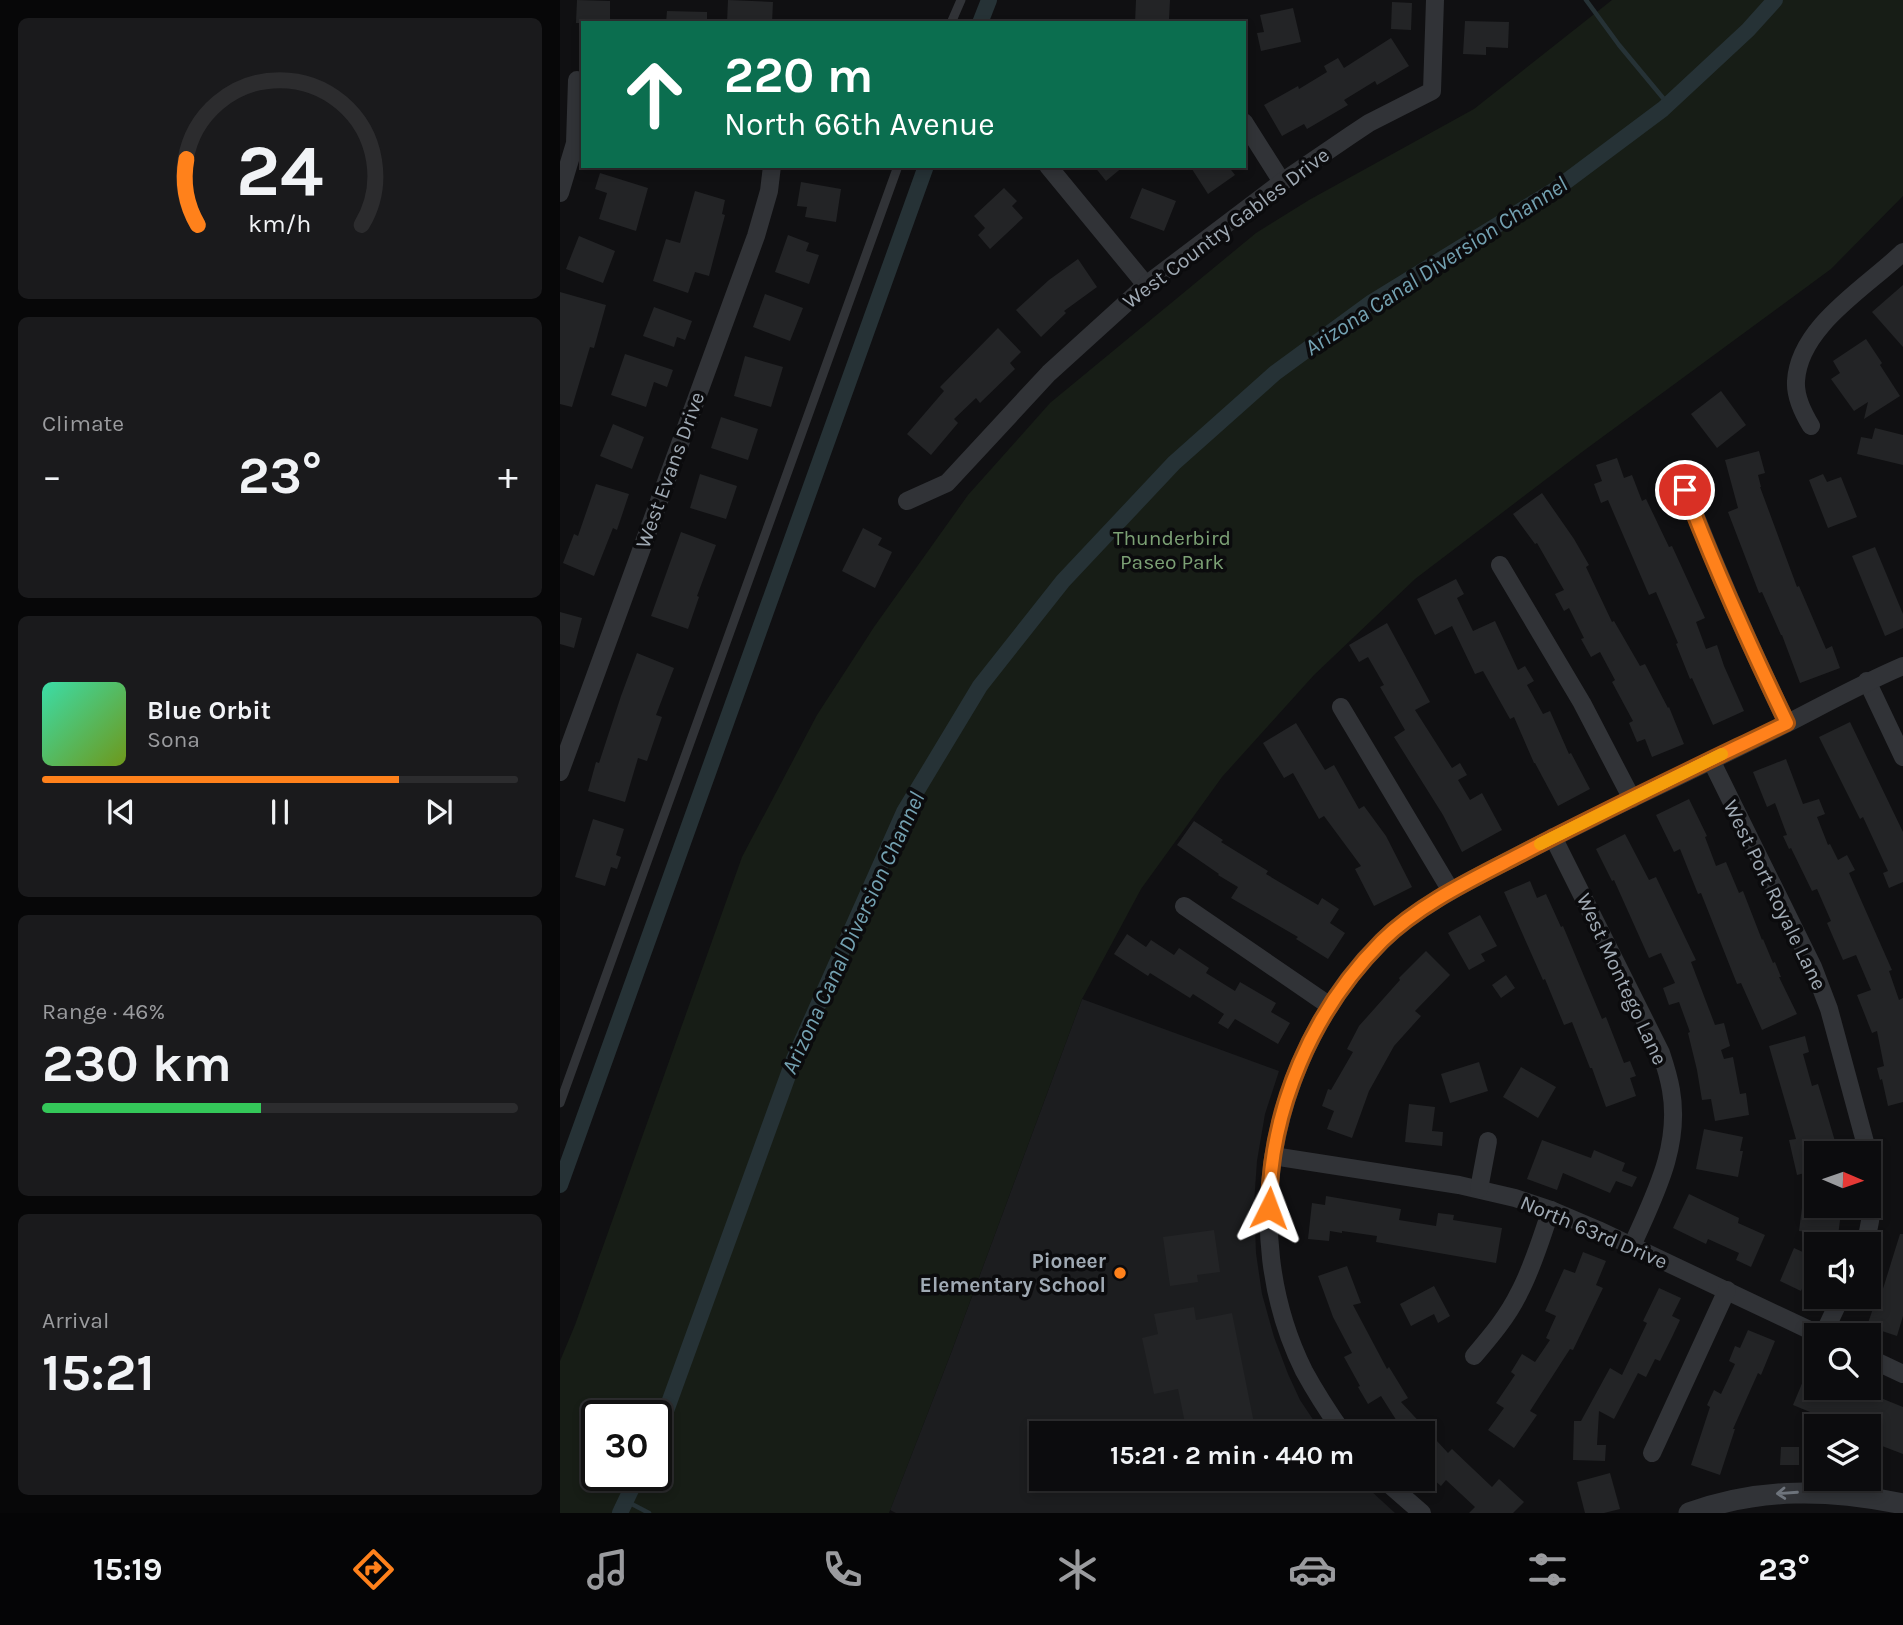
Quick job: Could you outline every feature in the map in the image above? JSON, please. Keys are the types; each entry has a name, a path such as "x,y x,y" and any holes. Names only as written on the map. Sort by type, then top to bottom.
{"street":[{"name":"West Country Gables Drive","path":"907,501 947,483 1049,373 1146,285 1283,182 1369,124 1432,91 1435,0"},
{"path":"560,193 575,143 573,80"},
{"path":"1246,125 1283,182"},
{"name":"West Evans Drive","path":"560,772 756,236 769,191 772,168"},
{"path":"1050,168 1146,285"},
{"path":"1811,426 1800,407 1796,383 1800,358 1824,322 1903,252"},
{"path":"1680,476 1711,557 1787,723"},
{"path":"1500,565 1582,704 1632,799"},
{"path":"1334,1421 1304,1369 1288,1331 1272,1267 1268,1230 1269,1185 1273,1156 1293,1079 1320,1022 1354,974 1383,940 1451,891 1553,837 1867,681 1903,666"},
{"path":"1867,681 1903,757"},
{"path":"1341,707 1451,891"},
{"name":"West Port Royale Lane","path":"1711,760 1821,986 1865,1141"},
{"name":"West Montego Lane","path":"1553,837 1661,1053 1671,1092 1673,1123 1668,1157 1660,1185 1632,1246"},
{"path":"1184,906 1330,1006"},
{"path":"1479,1189 1488,1141"},
{"name":"North 63rd Drive","path":"1273,1156 1479,1189 1515,1198 1577,1220 1804,1327"},
{"path":"1474,1356 1499,1326 1519,1294 1551,1210"},
{"path":"1652,1453 1727,1290"},
{"path":"1881,1364 1903,1374"},
{"path":"1397,1491 1422,1513"},
{"path":"1689,1513 1727,1501 1788,1492 1834,1493 1903,1504"}],"lane":[{"path":"952,21 961,0"},
{"path":"560,1103 897,168"}],"shaded area":[{"name":"Pioneer Elementary School","path":"1082,999 1279,1071 1265,1114 1257,1161 1254,1203 1256,1253 1262,1294 1274,1337 1300,1400 1314,1421 1029,1421 1029,1491 1371,1491 1395,1513 896,1513 890,1510"}],"green space":[{"name":"Thunderbird Paseo Park","path":"1612,0 1903,0 1903,196 1831,269 1415,579 1314,675 1222,777 1141,889 1082,999 889,1513 560,1513 560,1361 742,857 817,715 874,627 968,495 1050,403 1256,233 1309,200 1474,109"}],"building":[{"path":"577,0 610,1 610,21 576,23"},
{"path":"728,0 773,2 772,21 727,21"},
{"path":"1136,0 1170,0 1169,19 1135,21"},
{"path":"1392,2 1412,3 1411,30 1391,29"},
{"path":"1293,8 1301,42 1261,51 1257,33 1264,32 1260,15"},
{"path":"667,11 707,12 707,21 666,21"},
{"path":"1465,21 1509,22 1508,48 1486,47 1486,55 1463,54"},
{"path":"1391,38 1409,66 1377,85 1375,81 1344,100 1348,105 1307,129 1304,124 1282,136 1264,105 1327,72 1324,66 1338,58 1344,68"},
{"path":"1096,168 1122,168 1106,181"},
{"path":"1191,168 1230,168 1235,175 1208,194"},
{"path":"600,173 648,188 636,231 599,219 607,193 595,189"},
{"path":"801,182 841,189 836,222 805,217 807,207 797,206"},
{"path":"1004,188 1017,201 1012,206 1023,218 990,249 978,235 985,228 974,216"},
{"path":"1142,188 1176,201 1164,231 1130,218"},
{"path":"695,191 725,200 722,214 725,215 709,276 695,272 688,293 653,281 666,239 680,243"},
{"path":"788,235 809,243 806,251 819,255 809,284 775,272"},
{"path":"579,236 615,251 603,283 566,269"},
{"path":"1078,259 1097,287 1064,311 1066,313 1041,337 1016,310 1049,280"},
{"path":"1903,285 1903,347 1872,312"},
{"path":"560,292 606,305 594,348 590,347 572,407 560,404"},
{"path":"765,294 803,308 790,341 753,327"},
{"path":"654,307 692,321 685,340 677,337 674,347 643,336"},
{"path":"998,328 1021,352 1010,363 1015,369 980,403 976,398 954,419 958,423 931,455 907,434 944,391 940,387"},
{"path":"1866,339 1900,396 1864,419 1868,402 1854,411 1831,379 1840,373 1833,361"},
{"path":"625,354 673,370 667,387 654,382 646,407 611,395"},
{"path":"745,356 783,367 771,407 734,396"},
{"path":"1721,391 1746,425 1717,448 1691,414"},
{"path":"721,417 758,429 748,460 711,448"},
{"path":"613,424 644,437 632,469 600,456"},
{"path":"1875,428 1903,435 1903,465 1857,454 1861,437 1872,439"},
{"path":"1759,451 1765,473 1758,475 1760,487 1797,587 1799,586 1826,649 1832,646 1840,668 1800,683 1782,635 1762,592 1759,593 1728,512 1738,508 1725,460"},
{"path":"1617,458 1624,478 1632,475 1642,501 1646,499 1669,547 1672,546 1705,618 1696,622 1706,649 1717,645 1744,711 1713,725 1692,678 1690,679 1656,592 1649,595 1608,500 1601,503 1594,484 1602,481 1596,465"},
{"path":"700,474 737,486 726,519 690,508"},
{"path":"1823,474 1827,482 1841,477 1857,517 1828,528 1809,480"},
{"path":"596,484 629,494 617,530 613,528 594,576 563,563 574,534 578,536"},
{"path":"1542,493 1589,565 1586,567 1612,622 1614,621 1640,666 1645,664 1669,707 1684,744 1652,757 1645,739 1637,742 1629,723 1633,721 1612,682 1615,680 1600,652 1591,657 1569,608 1564,611 1555,594 1564,590 1537,543 1535,544 1513,514"},
{"path":"863,528 882,538 878,545 892,552 875,588 842,571"},
{"path":"681,532 716,545 688,629 651,616"},
{"path":"1875,547 1903,614 1903,628 1885,636 1852,556"},
{"path":"1456,579 1464,594 1457,598 1473,631 1495,621 1518,670 1525,666 1534,681 1527,685 1543,714 1550,711 1569,754 1571,753 1590,789 1558,806 1534,763 1514,717 1510,719 1483,671 1475,674 1452,626 1435,635 1417,599"},
{"path":"560,612 582,618 574,648 560,644"},
{"path":"1387,623 1430,702 1415,710 1452,768 1460,763 1467,775 1458,780 1470,800 1482,793 1502,830 1462,852 1443,815 1394,737 1405,730 1380,687 1384,685 1368,657 1359,662 1349,645"},
{"path":"637,653 674,668 656,715 662,717 647,761 638,758 625,802 588,791 596,762 599,763"},
{"path":"1850,722 1903,832 1903,882 1889,888 1883,873 1888,871 1863,817 1860,819 1819,737"},
{"path":"1296,723 1325,770 1334,765 1359,809 1364,806 1386,836 1412,887 1374,906 1355,869 1361,866 1324,816 1319,819 1293,773 1284,778 1263,743"},
{"path":"1786,759 1803,804 1819,799 1825,814 1817,817 1828,845 1830,844 1838,860 1847,855 1855,870 1849,873 1892,970 1889,971 1899,1000 1903,998 1903,1102 1888,1106 1877,1068 1884,1066 1877,1031 1872,1033 1857,995 1871,990 1856,955 1843,960 1827,923 1831,921 1817,889 1812,891 1791,848 1789,849 1783,836 1787,835 1775,803 1767,807 1753,772"},
{"path":"1689,799 1707,836 1705,837 1716,866 1726,862 1739,893 1743,891 1762,940 1773,963 1775,962 1779,977 1797,1014 1762,1030 1741,983 1737,984 1701,893 1698,894 1680,849 1674,852 1656,815"},
{"path":"593,819 624,829 616,855 621,857 617,869 611,867 605,886 575,877"},
{"path":"1194,821 1223,840 1221,842 1268,871 1266,874 1318,905 1322,898 1339,909 1330,923 1345,933 1328,959 1296,939 1298,937 1231,898 1238,887 1177,845"},
{"path":"1625,834 1649,880 1656,877 1696,960 1691,962 1715,1025 1724,1023 1730,1046 1721,1050 1724,1059 1733,1057 1740,1094 1746,1093 1749,1115 1715,1121 1711,1099 1702,1100 1688,1033 1690,1032 1679,1002 1669,1005 1663,988 1675,983 1661,953 1649,958 1614,880 1612,881 1596,849"},
{"path":"1530,881 1537,898 1546,894 1561,927 1563,926 1602,1019 1606,1017 1624,1063 1630,1061 1636,1076 1630,1078 1636,1096 1606,1107 1572,1022 1564,1025 1504,892"},
{"path":"1480,915 1497,946 1481,954 1485,961 1469,970 1448,933"},
{"path":"1127,934 1146,947 1151,940 1174,955 1179,948 1209,968 1206,973 1235,991 1240,982 1276,1003 1271,1012 1290,1023 1278,1044 1235,1019 1228,1029 1218,1023 1224,1014 1193,994 1190,998 1150,973 1148,976 1114,954"},
{"path":"1426,951 1450,975 1415,1011 1421,1016 1394,1046 1369,1091 1352,1138 1327,1129 1334,1111 1322,1106 1328,1089 1331,1090 1353,1052 1347,1049 1359,1026 1399,978"},
{"path":"1506,975 1515,988 1501,998 1492,985"},
{"path":"1805,1036 1809,1052 1803,1054 1812,1086 1818,1084 1835,1141 1804,1141 1804,1173 1797,1175 1789,1140 1796,1139 1769,1046"},
{"path":"1479,1062 1488,1091 1450,1103 1441,1074"},
{"path":"1521,1067 1556,1087 1538,1118 1503,1097"},
{"path":"1409,1104 1435,1107 1432,1131 1443,1132 1442,1146 1405,1142"},
{"path":"1704,1129 1743,1137 1738,1177 1696,1169"},
{"path":"1542,1140 1591,1158 1594,1150 1625,1163 1622,1171 1637,1177 1632,1187 1616,1181 1610,1193 1563,1173 1557,1190 1527,1179"},
{"path":"1804,1192 1804,1218 1840,1220 1838,1232 1799,1231"},
{"path":"1689,1194 1739,1218 1738,1223 1765,1235 1751,1267 1736,1260 1739,1253 1708,1239 1706,1244 1673,1228"},
{"path":"1326,1196 1401,1209 1399,1220 1436,1226 1438,1213 1454,1215 1453,1220 1502,1228 1496,1263 1376,1242 1377,1236 1342,1231 1330,1231 1329,1241 1308,1239 1312,1203 1325,1205"},
{"path":"1214,1230 1220,1272 1197,1275 1198,1282 1170,1286 1163,1237"},
{"path":"1900,1234 1903,1234 1903,1316 1897,1336 1881,1331 1881,1323 1868,1323 1873,1309 1881,1309 1882,1292"},
{"path":"1794,1248 1804,1253 1804,1284 1801,1291 1780,1281"},
{"path":"1583,1252 1606,1261 1596,1285 1603,1288 1573,1350 1570,1349 1530,1411 1537,1415 1514,1448 1488,1430 1504,1408 1496,1403 1515,1375 1511,1372 1522,1354 1535,1362 1550,1340 1546,1338 1556,1316 1545,1311 1564,1269 1575,1273"},
{"path":"1347,1266 1361,1303 1353,1305 1387,1369 1389,1367 1408,1398 1401,1402 1419,1421 1397,1421 1381,1396 1368,1404 1344,1357 1352,1353 1333,1317 1318,1276"},
{"path":"1434,1286 1450,1316 1438,1323 1434,1314 1411,1326 1400,1304"},
{"path":"1659,1288 1681,1298 1672,1316 1680,1320 1660,1361 1655,1359 1646,1377 1638,1373 1614,1419 1599,1411 1597,1445 1606,1445 1605,1461 1573,1460 1574,1421 1581,1421 1610,1368 1622,1375 1647,1323 1643,1321"},
{"path":"1194,1307 1196,1320 1232,1313 1254,1421 1185,1421 1178,1389 1154,1394 1142,1338 1158,1334 1154,1314"},
{"path":"1748,1330 1775,1341 1733,1429 1720,1475 1691,1465 1710,1407 1707,1405 1714,1390 1721,1394 1735,1364 1729,1361 1735,1346 1740,1348"},
{"path":"1804,1379 1804,1400 1881,1398 1903,1407 1903,1454 1881,1446 1881,1414 1815,1414 1793,1405"},
{"path":"1435,1439 1448,1453 1452,1449 1492,1487 1499,1479 1524,1502 1513,1513 1469,1513 1475,1507 1446,1480 1441,1486 1435,1481"},
{"path":"1781,1447 1799,1447 1799,1465 1780,1465"},
{"path":"1610,1473 1620,1509 1604,1513 1585,1513 1577,1482"}],"waterway":[{"path":"981,21 989,0"},
{"path":"1586,0 1668,104"},
{"name":"Arizona Canal Diversion Channel","path":"670,1400 794,1059 904,812 980,686 1063,581 1174,463 1275,373 1372,302 1556,189 1663,109 1748,30 1775,0"},
{"path":"560,1185 925,168"},
{"name":"Arizona Canal Diversion Channel","path":"620,1513 630,1491"},
{"path":"626,1501 649,1513"}],"slow traffic":[{"path":"1540,844 1722,754"}],"place":[{"name":"Pioneer Elementary School","path":"1120,1273"}],"route":[{"path":"1269,1208 1273,1156 1293,1079 1330,1006 1383,940 1462,884 1787,723 1741,626 1685,490"}]}
